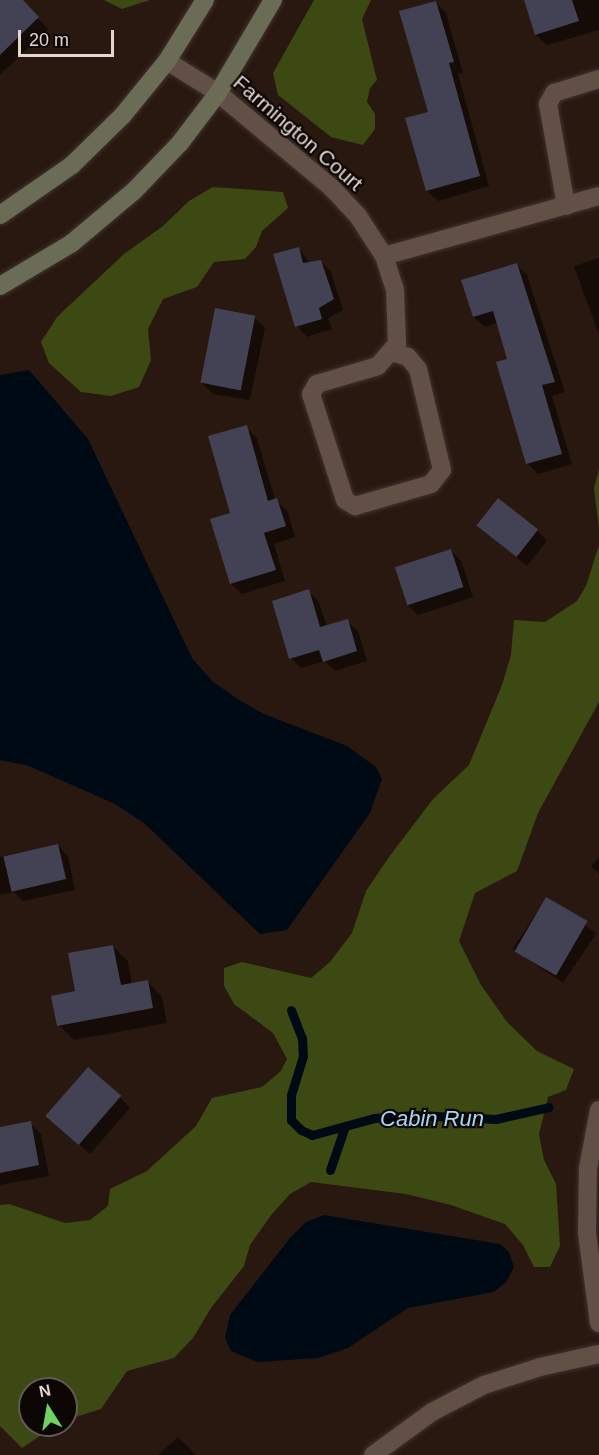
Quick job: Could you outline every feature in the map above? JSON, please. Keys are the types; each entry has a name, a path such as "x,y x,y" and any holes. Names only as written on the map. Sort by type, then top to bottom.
{"street":[{"path":"0,215 72,165 123,115 167,61 205,0"},
{"path":"0,286 72,243 134,191 180,142 218,93 273,0"},
{"name":"Farmington Court","path":"167,61 218,93 332,187 358,216 384,256 395,289 399,324 392,352"},
{"path":"566,206 548,104 554,93 599,79"},
{"path":"384,256 599,196"},
{"path":"392,352 408,357 418,369 442,470 431,484 355,506 345,501 311,394 317,384 378,366 392,352"},
{"path":"599,1110 588,1168 587,1233 599,1323"},
{"path":"373,1455 432,1412 484,1385 540,1366 599,1354"}],"green space":[{"path":"104,0 150,0 122,9"},
{"path":"314,0 371,0 362,19 377,80 370,88 367,102 375,114 375,129 363,145 331,137 278,95 273,73"},
{"path":"213,187 283,192 288,208 262,231 256,247 245,259 214,262 197,287 163,299 148,329 151,360 139,387 111,396 81,392 49,363 41,342 57,317 124,254 163,226 189,201"},
{"path":"599,469 599,529 594,488"},
{"path":"599,545 599,702 538,813 517,871 475,893 459,941 481,985 507,1022 537,1051 574,1069 566,1090 548,1097 539,1134 544,1160 556,1184 560,1246 550,1267 534,1267 523,1245 505,1224 451,1205 406,1194 311,1182 290,1194 272,1214 250,1245 244,1266 211,1308 193,1338 174,1358 127,1371 101,1409 78,1416 78,1377 18,1377 18,1437 38,1437 22,1448 0,1426 0,1205 9,1204 65,1223 90,1220 108,1206 110,1189 147,1171 196,1126 212,1098 262,1087 281,1071 287,1059 273,1033 234,1004 224,986 224,968 242,962 311,978 330,962 352,933 366,891 389,857 433,799 469,765 502,685 511,655 514,620 545,622 577,601 586,586"}],"shaded area":[{"path":"29,370 88,439 192,658 212,681 239,700 264,714 347,746 376,767 382,779 370,813 287,930 260,934 144,823 115,804 29,766 0,760 0,375"},
{"path":"324,1215 500,1244 509,1252 514,1267 507,1281 494,1292 408,1308 348,1348 318,1358 258,1362 231,1351 225,1338 230,1315 290,1238 306,1222"}],"building":[{"path":"0,0 23,0 39,17 0,55"},
{"path":"524,0 572,0 579,21 535,35"},
{"path":"436,1 454,62 449,63 480,176 426,191 405,118 428,112 399,11"},
{"path":"299,247 303,263 321,260 334,299 319,308 322,319 295,327 273,254"},
{"path":"517,263 555,382 542,385 562,454 526,464 496,362 507,359 493,311 473,317 461,280"},
{"path":"215,308 255,316 241,390 200,383"},
{"path":"247,425 268,501 277,498 286,526 264,533 276,570 230,584 210,519 230,513 208,436"},
{"path":"498,498 538,529 517,557 476,526"},
{"path":"451,549 463,587 407,605 395,567"},
{"path":"309,589 320,627 348,619 357,651 323,662 319,650 289,659 272,601"},
{"path":"58,844 66,879 12,892 3,857"},
{"path":"546,897 588,921 556,976 514,952"},
{"path":"113,945 121,985 148,980 153,1008 57,1026 51,996 75,991 68,953"},
{"path":"88,1067 121,1096 79,1145 45,1116"},
{"path":"31,1121 39,1165 0,1173 0,1127"}],"waterway":[{"name":"Cabin Run","path":"291,1010 302,1038 303,1056 291,1095 291,1120 301,1130 312,1135 374,1118 415,1115 496,1119 549,1107"},
{"path":"330,1170 344,1129"}]}
